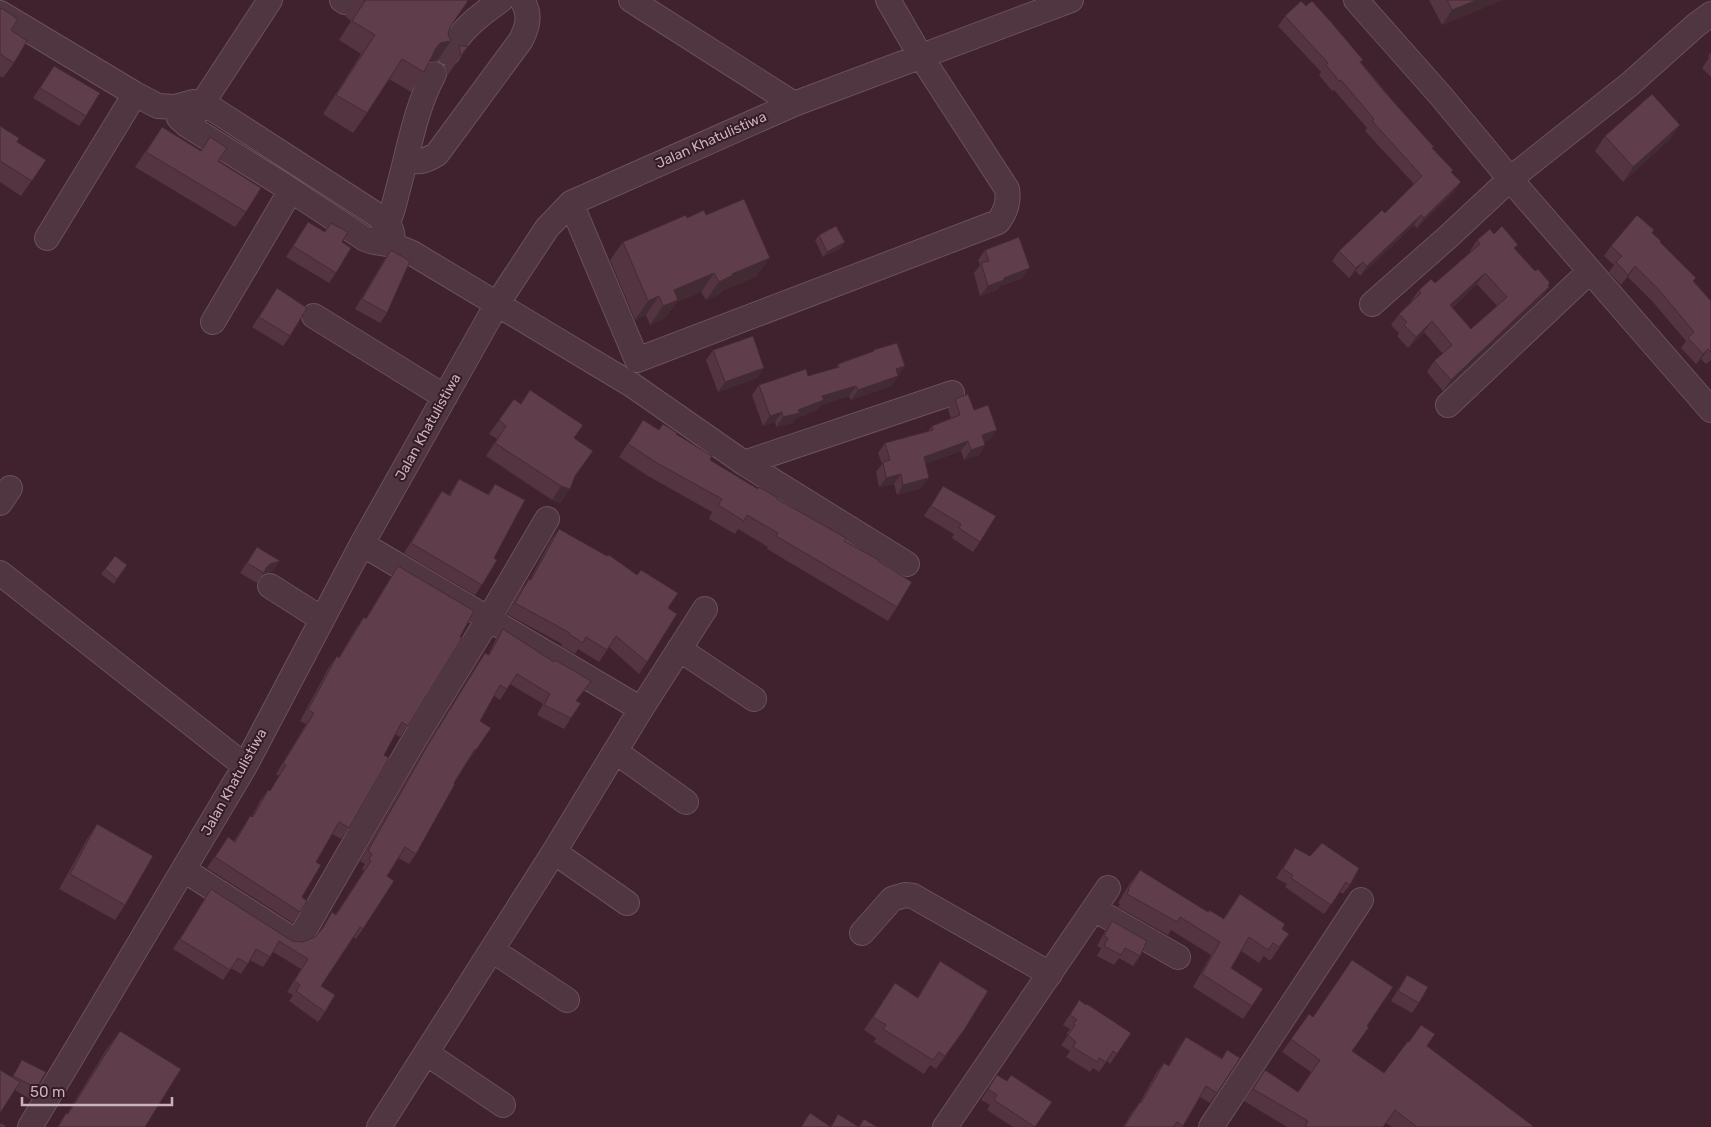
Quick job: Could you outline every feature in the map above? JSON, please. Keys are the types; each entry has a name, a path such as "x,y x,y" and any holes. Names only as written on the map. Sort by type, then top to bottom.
{"street":[{"path":"181,116 202,103 270,0"},
{"path":"448,53 456,39 471,22 501,0"},
{"path":"407,160 416,162 427,160 437,154 510,56 527,28 528,18 526,7 522,0"},
{"path":"631,0 794,104"},
{"path":"637,360 998,222 1004,213 1007,203 1007,189 920,55 888,0"},
{"name":"Jalan Khatulistiwa","path":"30,1127 245,766 362,544 445,396 497,304 547,228 571,204 794,104 920,55 1071,0"},
{"path":"1356,0 1441,96 1590,271 1710,406"},
{"path":"0,13 135,94 181,116 365,239 385,237 632,385 744,463 907,564"},
{"path":"1372,304 1510,179 1630,84 1711,14"},
{"path":"385,237 407,160 419,107 434,74"},
{"path":"47,238 135,94"},
{"path":"202,103 377,214 385,237"},
{"path":"213,322 291,190"},
{"path":"571,204 637,360 632,385"},
{"path":"1448,404 1590,271"},
{"path":"314,316 445,396"},
{"path":"744,463 952,392"},
{"path":"184,870 292,939 304,932 410,747 547,519"},
{"path":"362,544 641,708"},
{"path":"0,573 245,766"},
{"path":"270,586 322,619"},
{"path":"379,1127 554,852 641,708 706,609"},
{"path":"679,649 754,699"},
{"path":"616,752 686,802"},
{"path":"554,852 627,903"},
{"path":"945,1127 1108,888"},
{"path":"862,933 892,899 905,895 913,896 1050,974"},
{"path":"1211,1127 1361,900"},
{"path":"1094,909 1178,957"},
{"path":"492,950 567,1000"},
{"path":"426,1054 503,1105"}],"building":[{"path":"363,0 468,1 450,27 448,34 451,41 440,43 424,72 402,59 367,113 336,95 375,35 352,21 365,1"},
{"path":"1447,0 1477,0 1452,10"},
{"path":"1301,1 1306,6 1312,1 1331,22 1363,60 1360,62 1434,147 1432,148 1453,170 1451,172 1461,182 1424,218 1421,215 1367,266 1363,262 1356,268 1339,251 1382,210 1385,213 1422,176 1372,121 1374,119 1326,65 1328,63 1285,16"},
{"path":"1,8 18,19 11,30 27,41 14,63 0,54"},
{"path":"459,46 468,46 461,56"},
{"path":"54,66 100,93 86,116 40,88"},
{"path":"1652,94 1680,125 1633,167 1605,136"},
{"path":"0,126 19,138 17,142 46,160 32,181 0,161"},
{"path":"162,127 201,151 210,137 227,148 218,161 261,188 246,212 146,152"},
{"path":"744,199 770,258 732,274 719,282 714,273 674,290 678,300 663,306 659,296 648,301 623,242 686,215 687,218 704,210 706,215"},
{"path":"1637,215 1654,230 1652,233 1696,278 1693,281 1711,301 1711,352 1708,349 1703,354 1688,338 1694,332 1659,290 1635,266 1628,275 1616,262 1622,256 1611,246"},
{"path":"308,222 325,232 331,223 348,232 342,242 351,248 336,273 293,246"},
{"path":"836,226 845,242 827,252 819,235"},
{"path":"1502,226 1518,245 1514,248 1535,271 1538,269 1550,283 1549,287 1451,380 1434,361 1452,345 1432,321 1416,337 1404,325 1407,322 1399,314 1421,293 1419,290 1431,279 1435,283 1480,244 1477,240 1490,229 1494,234","holes":["1485,273 1507,297 1471,329 1450,305"]},
{"path":"1019,237 1030,268 988,286 981,263 989,261 985,250"},
{"path":"391,250 410,261 387,313 362,299"},
{"path":"277,288 307,308 290,336 259,317"},
{"path":"753,336 764,368 725,382 713,350"},
{"path":"897,343 905,366 896,369 898,376 858,390 856,386 822,396 824,400 798,410 800,413 783,417 782,412 770,416 759,385 806,369 808,376 839,367 838,364"},
{"path":"530,390 583,425 574,438 593,451 575,476 570,489 561,486 495,443 506,426 499,420 514,399 521,404"},
{"path":"968,394 974,410 988,405 997,430 982,435 985,445 971,450 968,441 924,457 929,478 903,485 901,474 886,478 883,462 890,460 885,443 933,430 932,426 960,415 955,399"},
{"path":"643,420 659,430 663,424 712,456 710,460 846,538 844,541 879,560 912,582 897,607 776,536 778,533 747,515 744,521 718,505 722,499 657,463 628,444"},
{"path":"459,479 489,495 495,484 525,500 494,558 497,560 482,585 411,543 442,491 450,496"},
{"path":"943,486 996,516 980,542 959,528 961,524 931,506"},
{"path":"559,529 607,556 609,555 637,575 641,570 678,593 668,608 677,614 647,662 616,636 607,650 586,637 583,643 570,633 515,603 529,579 531,580"},
{"path":"257,547 280,561 270,564 264,573 247,563"},
{"path":"115,556 127,565 117,579 105,569"},
{"path":"398,566 474,611 460,637 462,638 408,726 402,722 384,755 389,758 349,828 339,822 316,862 321,865 302,897 307,901 300,912 215,857 228,837 235,842 250,816 253,817 268,790 270,791 286,765 283,763 314,713 308,710 337,656 339,658 364,617 366,619"},
{"path":"503,629 554,662 555,660 591,681 576,701 581,703 571,718 544,705 550,694 517,674 507,689 500,685 480,721 491,728 475,749 454,783 416,854 405,847 387,876 394,881 363,929 360,927 321,986 335,995 325,1012 296,991 300,985 294,981 308,959 279,941 270,957 256,949 248,964 238,958 230,970 180,939 211,889 292,941 303,942 315,937 323,928 332,912 336,915 371,861 369,859 372,854 368,851 429,743 485,653 489,655"},
{"path":"97,824 153,856 125,905 70,874"},
{"path":"1322,843 1359,868 1350,885 1346,882 1331,905 1291,878 1293,875 1283,869 1295,848 1310,856"},
{"path":"1140,870 1208,912 1209,910 1224,919 1240,894 1285,924 1282,929 1289,934 1279,947 1273,943 1268,950 1249,937 1231,968 1263,989 1252,1006 1202,974 1220,942 1180,917 1177,922 1127,894 1128,889"},
{"path":"1112,921 1147,941 1140,956 1125,948 1121,955 1104,946 1108,938 1104,936"},
{"path":"1352,960 1393,987 1352,1051 1384,1073 1421,1025 1435,1034 1427,1046 1533,1126 1417,1127 1395,1110 1383,1127 1307,1127 1305,1126 1308,1121 1253,1089 1265,1070 1298,1092 1320,1060 1291,1039 1309,1014 1313,1017"},
{"path":"940,961 988,991 964,1030 945,1056 939,1052 933,1060 883,1029 886,1025 873,1017 895,983 918,998"},
{"path":"1407,975 1428,987 1419,1003 1398,991"},
{"path":"1079,1000 1131,1033 1117,1054 1113,1051 1106,1062 1099,1058 1097,1062 1073,1047 1076,1042 1068,1035 1077,1020 1070,1015"},
{"path":"120,1031 181,1069 145,1127 58,1127 66,1113 68,1114"},
{"path":"1186,1037 1222,1059 1227,1050 1240,1058 1217,1093 1206,1086 1183,1126 1177,1122 1173,1127 1124,1127 1141,1103 1164,1063 1169,1066"},
{"path":"22,1060 46,1072 37,1088 13,1076"},
{"path":"0,1070 20,1082 0,1113"},
{"path":"997,1075 1007,1081 1011,1075 1052,1102 1035,1127 994,1100 997,1095 988,1089"},
{"path":"810,1113 831,1127 801,1127"},
{"path":"838,1114 859,1127 831,1127"},
{"path":"864,1119 877,1127 859,1127"}]}
